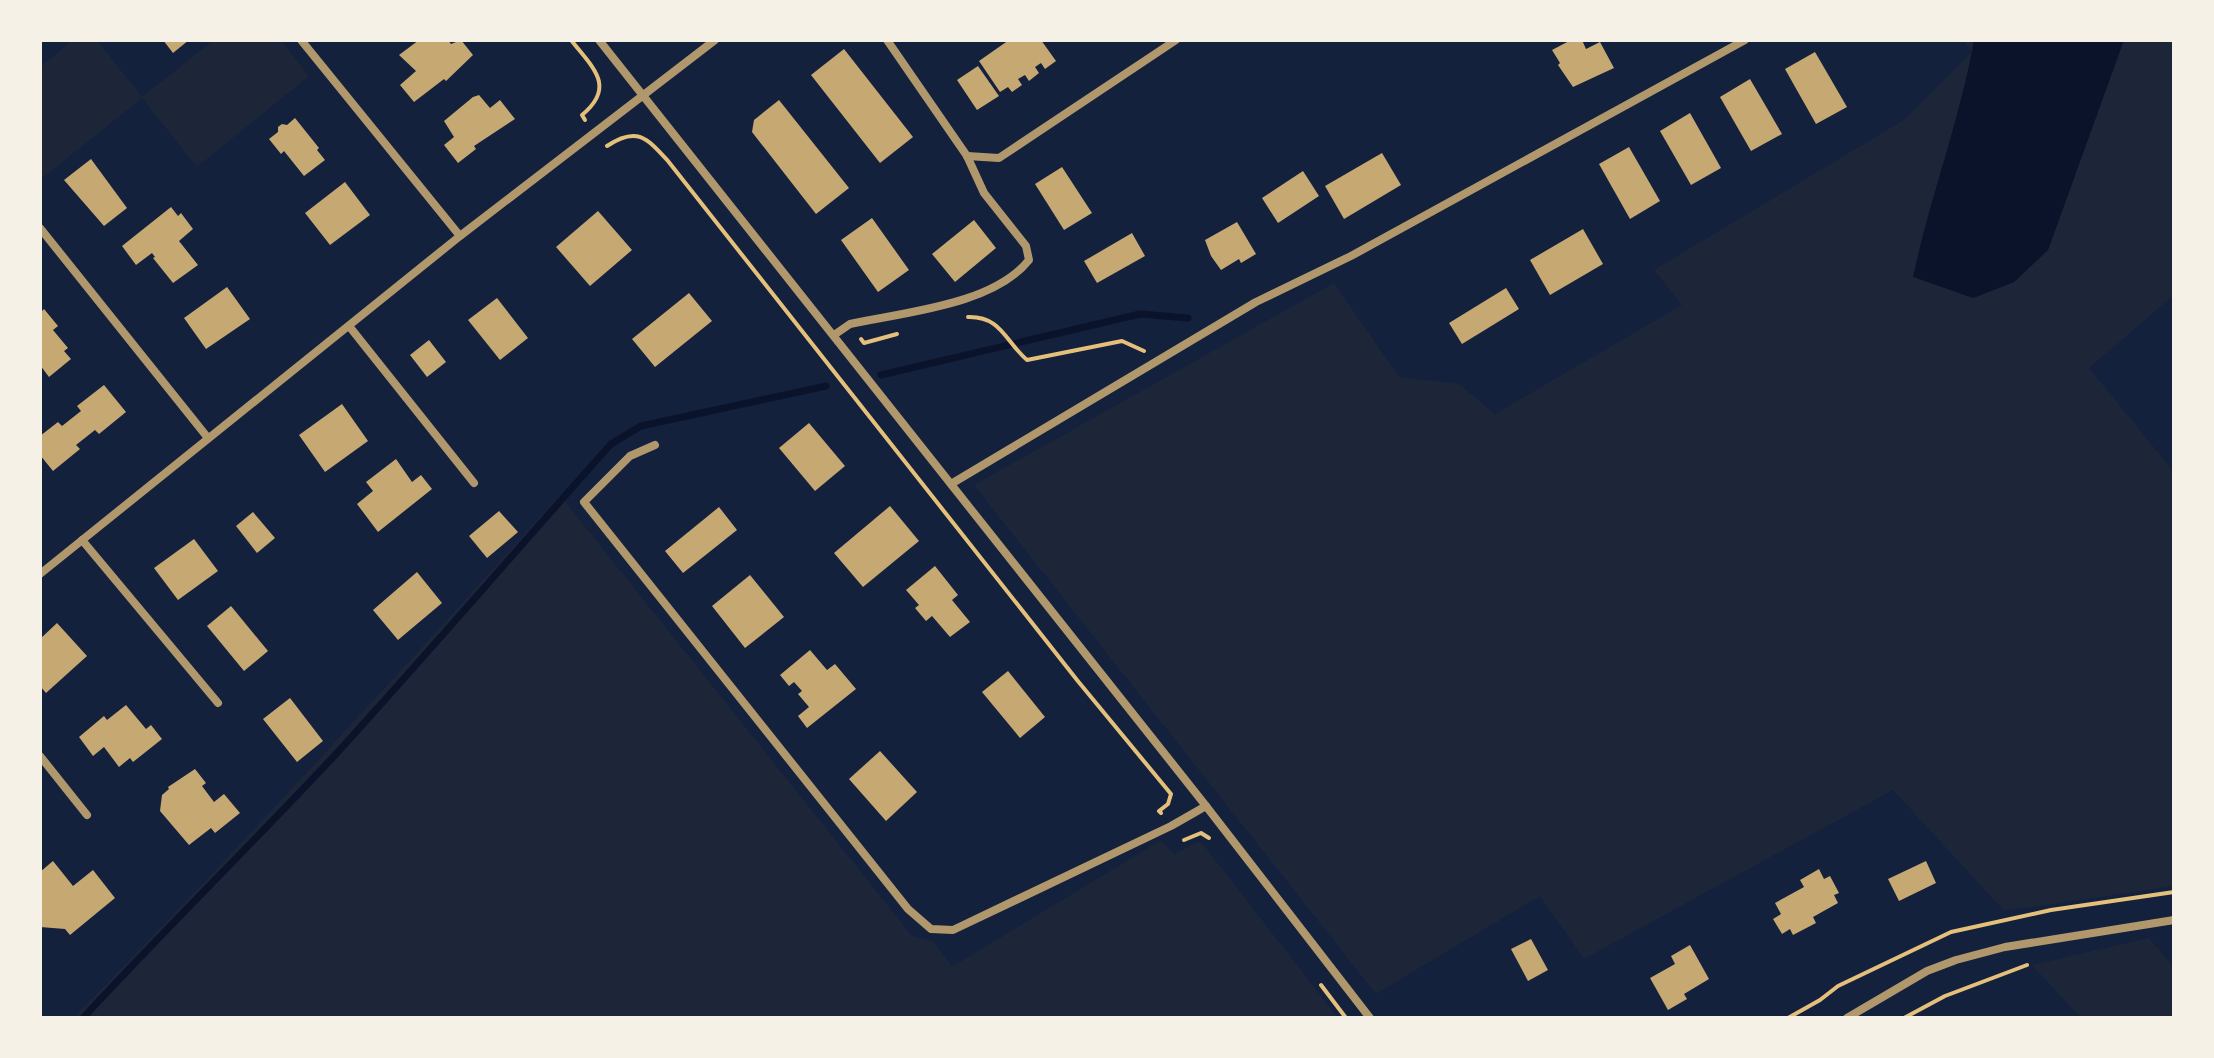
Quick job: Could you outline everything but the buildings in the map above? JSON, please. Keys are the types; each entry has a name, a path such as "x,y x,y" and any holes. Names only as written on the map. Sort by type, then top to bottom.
{"street":[{"path":"301,40 460,236"},
{"path":"599,40 1206,806 1370,1018"},
{"path":"40,574 460,236 715,40"},
{"path":"834,335 850,324 982,294 1020,271 1029,260 1026,246 984,193 967,156 887,40"},
{"path":"967,156 999,158 1176,40"},
{"path":"951,484 1256,302 1351,256 1745,40"},
{"path":"40,228 208,438"},
{"path":"349,326 474,483"},
{"path":"655,445 630,456 584,502 908,909 931,929 953,930 1171,826 1206,806"},
{"path":"82,540 218,703"},
{"path":"40,756 87,815"},
{"path":"1847,1018 1927,971 1956,960 2044,940 2174,920"}],"path":[{"path":"571,40 598,74 601,84 598,96 582,115 605,147 618,139 637,135 649,140 668,161 1077,680 1171,794 1168,804 1159,811 1182,840 1201,833 1209,838"},
{"path":"1006,336 1027,360 1122,341 1144,350 1155,361"},
{"path":"1904,1018 1945,996 2027,965"},
{"path":"1319,982 1346,1018"}],"shaded area":[{"path":"73,40 97,40 142,97 214,40 281,40 309,76 197,167 142,98 40,180 40,67"},
{"path":"1963,40 1974,40 1972,52"},
{"path":"1974,40 2124,40 2048,250 2014,282 1973,298 1913,277"},
{"path":"2124,40 2174,40 2174,295 2089,368 2174,472 2174,886 2004,911 1893,790 1584,959 1540,896 1376,994 974,485 1334,283 1399,377 1459,384 1495,414 1682,305 1654,270 1904,120 1972,52 1914,276 1974,298 2014,282 2048,250"},
{"path":"560,495 912,936 933,941 952,967 1161,840 1174,854 1197,842 1202,843 1338,1018 73,1018 380,693"},
{"path":"2149,938 2174,967 2174,1018 2081,1018 2032,965"}],"waterway":[{"path":"881,375 1140,314 1188,318"},
{"path":"83,1018 336,754 611,444 641,426 826,386"}]}
